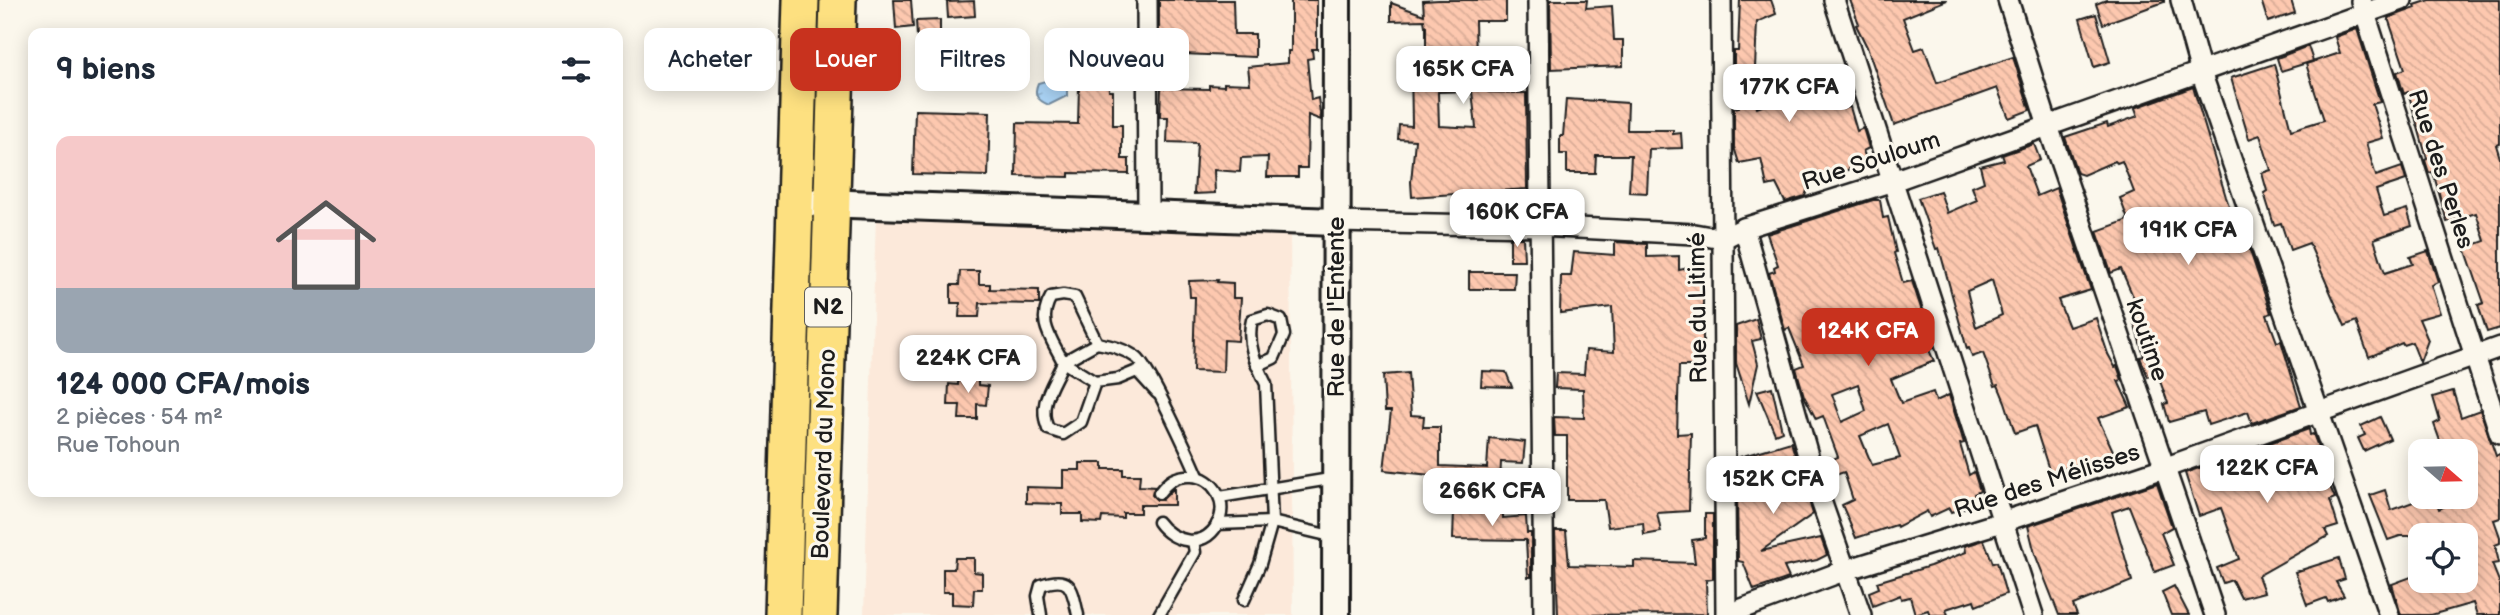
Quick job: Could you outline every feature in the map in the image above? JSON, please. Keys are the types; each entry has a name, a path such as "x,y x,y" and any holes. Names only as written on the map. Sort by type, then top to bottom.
{"highway":[{"name":"Boulevard du Mono","path":"783,615 801,0"},
{"name":"Boulevard du Mono","path":"819,615 838,0"}],"street":[{"path":"1147,0 1148,216"},
{"name":"Rue de l'Entente","path":"1336,615 1337,0"},
{"path":"1538,0 1545,615"},
{"name":"Rue du Litimé","path":"1721,0 1726,615"},
{"path":"1835,0 2033,615"},
{"name":"koutime","path":"2008,0 2048,126 2215,615"},
{"path":"2181,0 2201,72 2389,615"},
{"name":"Rue Souloum","path":"1722,239 1744,228 1893,181 2201,72 2363,6 2402,0"},
{"name":"Rue des Perles","path":"2363,6 2500,434"},
{"path":"796,202 1148,216 1539,226 1694,234 1722,239"},
{"path":"1744,228 1820,498 1861,615"},
{"name":"Rue des Mélisses","path":"1726,615 1846,570 2164,468 2500,347"}],"lane":[{"path":"1097,343 1075,297 1051,297 1044,308 1044,322 1063,362 1095,382 1118,379 1137,371 1157,393"},
{"path":"1244,600 1260,565 1272,522 1266,384 1257,366 1249,332 1252,320 1268,315 1281,320 1283,335 1274,358 1257,366"},
{"path":"1095,382 1081,422 1063,434 1048,429 1042,415 1046,399 1063,362 1097,343 1117,347 1140,360 1198,476 1214,487 1220,497 1221,512 1217,524 1204,537 1193,541 1175,538 1158,522"},
{"path":"1159,493 1172,479 1183,475 1198,476"},
{"path":"1220,497 1336,478"},
{"path":"1217,524 1272,522 1336,537"},
{"path":"1159,615 1195,552 1193,541"},
{"path":"1041,615 1038,596 1041,585 1054,580 1064,582 1072,589 1078,615"}],"shaded area":[{"path":"876,215 1290,225 1293,615 864,615"}],"water":[{"path":"1044,81 1044,91 1067,91 1067,96 1049,105 1037,97 1038,83"}],"building":[{"path":"894,0 911,0 913,27 896,28"},
{"path":"1159,0 1233,0 1234,34 1255,34 1255,57 1189,54 1189,28 1159,28"},
{"path":"1291,0 1317,0 1317,49 1312,49 1313,58 1307,59 1311,100 1318,98 1321,120 1308,115 1307,168 1298,168 1298,177 1267,177 1268,157 1241,158 1240,172 1214,170 1215,193 1194,194 1197,143 1167,142 1168,117 1160,117 1161,91 1209,89 1209,85 1224,86 1224,83 1250,84 1248,67 1288,63 1288,51 1291,51"},
{"path":"1506,0 1506,21 1475,21 1476,61 1526,62 1526,77 1487,83 1488,92 1526,93 1527,189 1412,197 1415,140 1398,139 1399,125 1412,126 1411,61 1426,61 1426,26 1424,20 1391,21 1391,3 1424,15 1423,1","holes":["1472,91 1476,128 1439,126 1438,92"]},
{"path":"1550,0 1587,0 1586,8 1612,6 1614,40 1623,40 1623,66 1551,69"},
{"path":"1740,0 1771,0 1776,14 1757,22 1755,68 1750,68 1757,108 1781,99 1786,111 1835,93 1840,109 1850,107 1857,131 1863,128 1869,148 1863,151 1866,158 1855,163 1857,166 1835,175 1833,170 1812,177 1805,196 1785,202 1776,184 1767,186 1761,159 1739,163 1734,147 1734,108 1741,103 1734,67 1734,51 1738,51"},
{"path":"1850,0 1947,0 1903,18 1915,50 1924,47 1937,83 2013,57 2030,110 2009,118 1997,88 1894,125 1867,47 1856,25 1859,24"},
{"path":"2106,0 2164,2 2103,24 2096,4"},
{"path":"2261,0 2291,0 2295,13 2268,22"},
{"path":"2430,0 2500,0 2500,144 2496,145 2500,158 2500,328 2487,332 2478,305 2484,303 2465,248 2485,241 2476,213 2447,222 2433,172 2429,173 2425,160 2427,159 2408,92 2404,94 2397,72 2405,69 2388,18"},
{"path":"974,1 975,16 948,18 947,2"},
{"path":"2096,14 2110,62 2094,67 2080,19"},
{"path":"940,20 940,28 916,28 916,21"},
{"path":"2357,29 2380,102 2372,104 2383,138 2366,143 2376,176 2402,167 2406,180 2376,190 2384,216 2407,209 2412,226 2374,239 2385,273 2413,264 2410,257 2428,251 2438,282 2431,285 2440,313 2419,319 2428,340 2420,362 2412,342 2402,343 2369,357 2356,321 2345,326 2309,243 2290,250 2281,223 2274,225 2264,193 2267,191 2262,173 2271,170 2260,135 2249,139 2231,78 2274,64 2291,130 2324,120 2306,64 2340,53 2335,37"},
{"path":"2308,46 2313,61 2281,71 2277,58"},
{"path":"2193,87 2226,197 2239,234 2242,233 2250,251 2271,313 2267,315 2277,342 2281,341 2301,406 2252,423 2248,412 2208,425 2204,412 2169,422 2164,404 2168,403 2157,373 2148,377 2140,357 2144,356 2129,306 2136,303 2121,269 2111,273 2097,231 2128,220 2120,198 2134,192 2122,161 2115,161 2083,175 2077,173 2065,137 2107,123 2108,127 2138,116 2135,108"},
{"path":"1079,91 1113,91 1113,125 1122,125 1122,159 1129,159 1129,174 1016,176 1017,123 1078,124"},
{"path":"1566,99 1628,103 1627,130 1673,130 1673,134 1681,133 1682,148 1649,149 1647,193 1629,192 1631,155 1596,155 1595,173 1567,173 1567,154 1560,154"},
{"path":"915,110 990,112 988,176 913,174"},
{"path":"2034,144 2040,160 2026,166 2037,196 2056,188 2091,290 2058,300 2069,327 2096,318 2108,354 2115,367 2117,366 2122,380 2118,381 2130,407 2098,418 2114,453 2083,465 2082,463 2050,473 2035,426 2015,433 2005,402 1998,385 1995,386 1983,353 1972,357 1969,348 1967,349 1939,248 1936,249 1918,198 1940,191 1947,213 1977,200 1972,187 1984,182 1980,166 2004,160 2002,155","holes":["1992,280 2002,315 1976,327 1967,291"]},
{"path":"1880,200 1883,218 1888,217 1896,252 1894,253 1903,283 1912,281 1934,348 1929,350 1934,361 1891,379 1901,403 1933,392 1936,401 1949,395 1964,443 1960,444 1969,475 1974,472 1980,491 1974,494 1977,504 1951,512 1949,508 1930,517 1927,511 1897,527 1896,525 1856,538 1842,505 1853,500 1844,472 1827,478 1823,463 1838,457 1823,416 1816,419 1804,396 1796,368 1804,365 1789,328 1785,330 1769,273 1775,271 1774,267 1778,265 1767,234","holes":["1858,384 1866,411 1842,422 1832,394","1888,424 1900,458 1872,465 1860,436"]},
{"path":"1510,238 1523,238 1524,260 1510,260"},
{"path":"1615,242 1647,244 1647,257 1679,256 1679,270 1694,267 1696,279 1703,279 1703,366 1679,366 1677,434 1691,433 1689,511 1657,513 1661,532 1644,535 1643,523 1608,527 1604,500 1567,500 1567,436 1555,436 1554,417 1584,418 1583,389 1555,388 1556,373 1584,374 1586,350 1614,352 1612,307 1560,313 1561,276 1571,276 1574,252 1615,255"},
{"path":"960,271 979,271 979,284 990,284 990,289 1039,290 1039,304 980,303 979,317 959,317 960,303 951,303 951,285 959,285"},
{"path":"1469,272 1515,272 1514,289 1469,289"},
{"path":"1218,280 1217,282 1233,283 1233,298 1241,298 1238,341 1224,340 1223,372 1193,371 1195,297 1190,297 1189,281"},
{"path":"1756,319 1761,339 1752,341 1758,364 1749,404 1736,363 1736,326"},
{"path":"959,371 978,372 978,385 988,386 986,405 977,404 977,419 959,419 960,405 948,405 949,384 958,385"},
{"path":"1482,371 1506,372 1512,387 1481,386"},
{"path":"1408,373 1411,415 1424,416 1423,427 1440,427 1440,466 1487,468 1489,438 1525,442 1523,463 1501,462 1500,483 1430,480 1430,475 1384,470 1391,411 1385,411 1383,375"},
{"path":"1772,387 1782,431 1775,434 1757,391"},
{"path":"2453,391 2461,417 2480,410 2496,456 2500,455 2500,518 2494,520 2500,537 2500,543 2495,545 2499,563 2492,564 2500,584 2500,615 2477,615 2473,603 2431,615 2401,615 2392,584 2408,578 2408,593 2478,593 2478,523 2408,523 2408,536 2388,540 2370,495 2385,490 2391,510 2408,504 2408,509 2478,509 2478,439 2439,439 2434,424 2440,421 2433,397"},
{"path":"2380,417 2390,439 2364,451 2358,438 2365,435 2361,426"},
{"path":"2309,429 2318,447 2312,449 2321,474 2324,473 2335,498 2330,500 2338,526 2325,530 2328,536 2258,576 2264,592 2241,598 2232,580 2223,583 2217,568 2239,559 2221,508 2199,516 2185,473"},
{"path":"1791,442 1813,514 1761,551 1821,538 1827,555 1817,560 1784,567 1789,578 1754,590 1743,562 1738,561 1737,490 1749,488 1740,457"},
{"path":"1080,463 1103,463 1103,469 1123,469 1123,475 1140,475 1139,486 1155,487 1152,495 1157,500 1162,500 1174,488 1174,505 1140,505 1140,513 1123,513 1123,518 1102,517 1101,523 1082,522 1082,514 1062,514 1062,504 1026,503 1026,487 1063,488 1063,470 1080,470"},
{"path":"2157,483 2172,527 2161,533 2174,565 2155,572 2129,506 2112,512 2132,581 2073,605 2077,615 2059,615 2035,554 2028,526"},
{"path":"1454,510 1503,511 1503,518 1526,516 1527,533 1531,533 1531,577 1528,577 1526,540 1453,539"},
{"path":"1705,514 1713,514 1713,579 1706,580 1707,614 1558,615 1555,531 1566,531 1569,565 1634,567 1634,561 1695,563 1692,540 1705,538"},
{"path":"1984,540 1993,563 1997,562 2006,594 1976,606 1974,600 1946,609 1948,615 1930,615 1928,610 1915,614 1910,597 1901,599 1900,595 1873,606 1869,592 1879,588 1877,582 1966,552 1965,546"},
{"path":"955,558 974,558 974,572 982,573 982,589 974,589 973,605 952,604 952,592 943,592 943,569 954,569"},
{"path":"2339,558 2345,579 2336,582 2344,596 2328,602 2326,598 2307,605 2295,572"},
{"path":"2174,586 2189,615 2171,615 2162,592"}]}
